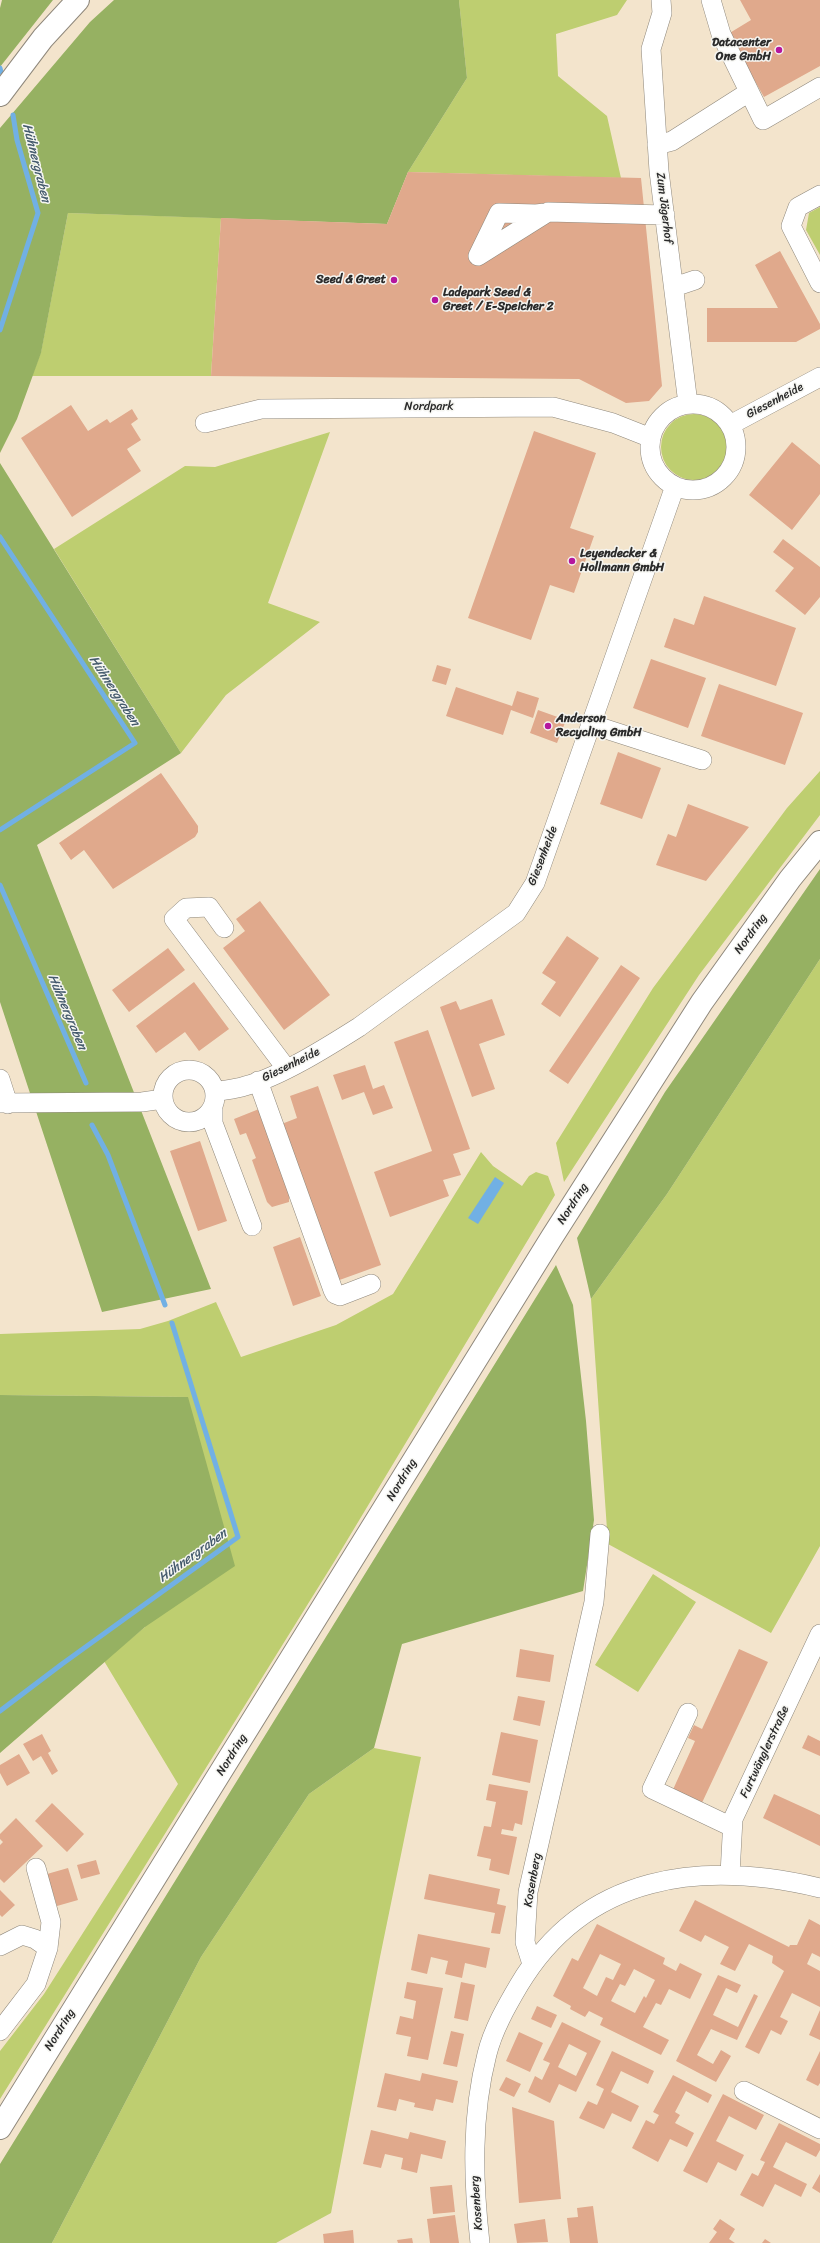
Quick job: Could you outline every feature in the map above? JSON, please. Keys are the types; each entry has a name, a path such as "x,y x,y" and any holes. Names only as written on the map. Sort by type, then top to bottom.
{"main road":[{"path":"0,95 43,38 78,0"},
{"name":"Nordring","path":"0,2128 576,1199 702,1002 790,879 820,842"}],"street":[{"path":"711,0 721,34 762,120 820,87"},
{"name":"Zum Jägerhof","path":"662,6 651,49 657,146 688,404"},
{"path":"657,146 672,140 749,92"},
{"path":"820,195 798,207 792,226 820,283"},
{"path":"542,213 478,256 499,213 542,213 665,215"},
{"path":"674,287 695,280"},
{"name":"Giesenheide","path":"730,425 820,377"},
{"path":"688,404 700,404 712,408 722,415 730,425 735,438 736,451 732,464 725,476 714,484 702,489 688,490 675,486 665,480 652,461 651,438 655,426 664,415 675,408 688,404"},
{"name":"Nordpark","path":"205,423 261,409 553,407 613,423 651,438"},
{"name":"Giesenheide","path":"214,1100 286,1068 333,1044 359,1027 516,913 535,883 675,486"},
{"path":"590,724 702,760"},
{"path":"224,928 209,908 186,908 174,919 286,1068"},
{"path":"214,1100 201,1120 184,1122 170,1114 163,1100 167,1082 173,1075 181,1071 199,1072 212,1083 214,1100 214,1123 252,1226"},
{"path":"0,1079 4,1103 142,1102 163,1100"},
{"path":"258,1081 335,1294 340,1296 371,1284"},
{"name":"Kosenberg","path":"480,2243 474,2165 476,2128 487,2054 496,2026 532,1964 525,1942 528,1892 594,1602 600,1534"},
{"name":"Furtwänglerstraße","path":"730,1874 733,1819 815,1656 820,1634"},
{"path":"688,1712 652,1789 732,1827"},
{"path":"0,2031 36,1984 48,1948 51,1922 36,1868"},
{"path":"532,1964 552,1940 590,1911 615,1897 643,1885 675,1878 730,1874 786,1880 820,1888"},
{"path":"0,1946 22,1935 35,1939 48,1948"},
{"path":"744,2091 820,2129"}],"green space":[{"path":"2,0 53,0 0,67 0,8"},
{"path":"114,0 459,0 467,78 408,172 387,224 68,213 41,353 17,419 0,453 0,128 90,22"},
{"path":"459,0 627,0 617,15 556,34 558,76 607,116 621,178 408,172 467,78"},
{"path":"820,207 820,255 806,230 809,213"},
{"path":"68,213 221,218 211,376 32,376 41,352"},
{"path":"694,414 707,416 717,424 725,434 727,447 725,460 717,470 707,478 694,480 681,478 671,470 663,460 661,447 663,434 671,424 681,416"},
{"path":"330,432 268,603 320,622 226,695 181,753 54,549 185,466 215,467"},
{"path":"0,463 181,753 37,845 211,1289 102,1312 0,1002"},
{"path":"820,771 820,815 699,975 564,1182 556,1143 653,988 787,808"},
{"path":"820,869 820,959 667,1194 591,1299 577,1238 665,1092"},
{"path":"820,959 820,1546 771,1633 608,1544 591,1299 667,1194"},
{"path":"481,1152 493,1166 522,1186 529,1176 536,1172 548,1176 555,1195 334,1562 0,2099 0,2051 44,1994 178,1784 104,1661 145,1627 188,1397 0,1395 0,1334 140,1329 168,1321 216,1302 241,1357 336,1325 393,1294"},
{"path":"556,1265 573,1305 586,1421 594,1520 583,1591 402,1644 374,1748 309,1794 201,1957 52,2243 0,2243 0,2164"},
{"path":"0,1395 188,1397 235,1566 145,1627 0,1753"},
{"path":"653,1574 696,1602 638,1692 595,1665"},
{"path":"374,1748 421,1757 380,1957 331,2213 276,2243 52,2243 201,1957 309,1794"}],"water":[{"path":"495,1177 504,1183 478,1224 468,1218"}],"building":[{"name":"Datacenter One GmbH","path":"740,0 820,0 820,66 764,97 728,34 751,20"},
{"name":"Ladepark Seed & Greet / E-Speicher 2","path":"408,172 641,178 662,386 649,401 626,403 579,379 211,376 221,218 387,224"},
{"path":"780,251 820,324 820,329 796,342 707,342 707,308 778,308 755,265"},
{"path":"71,405 88,431 107,419 110,423 132,409 138,419 131,424 141,440 127,449 141,471 72,517 21,438"},
{"path":"534,431 596,453 570,528 594,536 574,593 550,585 531,640 468,618"},
{"path":"792,442 820,465 820,494 792,530 749,495"},
{"path":"783,539 820,567 820,597 805,615 775,591 794,568 773,552"},
{"path":"704,596 796,628 776,686 664,647 674,618 694,625"},
{"path":"651,659 706,678 688,728 633,708"},
{"path":"437,665 451,669 446,685 432,681"},
{"path":"719,684 803,713 785,765 701,736"},
{"path":"456,687 512,706 517,691 539,698 533,718 511,710 503,735 446,716"},
{"path":"538,710 566,720 557,743 530,733"},
{"path":"618,752 661,768 642,819 600,804"},
{"path":"161,773 198,826 198,832 195,837 113,889 84,850 71,860 59,843"},
{"path":"688,804 749,827 706,881 656,865 668,834 676,837"},
{"path":"260,901 330,995 284,1030 223,948 245,931 236,919"},
{"path":"567,936 599,958 560,1017 541,1004 556,982 542,973"},
{"path":"168,948 185,970 129,1012 112,990"},
{"path":"621,965 640,978 568,1084 549,1071"},
{"path":"194,982 229,1029 199,1051 185,1032 156,1053 136,1026"},
{"path":"492,999 505,1035 479,1044 495,1089 472,1097 440,1007 456,1001 460,1010"},
{"path":"428,1030 470,1149 453,1154 461,1175 443,1180 449,1196 390,1217 374,1172 432,1151 394,1042"},
{"path":"365,1065 373,1089 384,1085 393,1108 373,1115 364,1092 342,1100 333,1075"},
{"path":"318,1086 381,1265 334,1282 279,1125 297,1118 290,1096"},
{"path":"259,1109 289,1194 289,1202 272,1207 267,1202 252,1160 256,1158 246,1133 240,1135 234,1119"},
{"path":"200,1141 227,1221 198,1231 170,1151"},
{"path":"300,1237 321,1296 293,1306 273,1247"},
{"path":"520,1649 554,1655 550,1682 516,1677"},
{"path":"739,1649 768,1662 700,1807 671,1794 695,1741 688,1738 694,1725 702,1729"},
{"path":"518,1696 545,1701 540,1726 513,1720"},
{"path":"501,1732 538,1740 530,1783 492,1775"},
{"path":"42,1734 51,1751 48,1753 58,1771 52,1775 41,1756 33,1761 23,1744"},
{"path":"808,1735 820,1741 820,1756 802,1748"},
{"path":"19,1754 30,1773 7,1786 0,1773 0,1765"},
{"path":"489,1784 528,1791 522,1825 515,1823 513,1831 502,1829 501,1834 517,1837 509,1875 489,1870 491,1859 477,1856 484,1826 491,1827 496,1802 486,1800"},
{"path":"774,1794 820,1815 820,1846 763,1818"},
{"path":"52,1803 84,1834 67,1852 35,1821"},
{"path":"16,1818 43,1846 4,1883 0,1879 0,1845 3,1842 0,1839 0,1834"},
{"path":"96,1860 100,1874 81,1879 77,1865"},
{"path":"68,1868 78,1900 57,1906 47,1874"},
{"path":"429,1874 500,1889 497,1904 506,1906 500,1934 491,1933 495,1913 424,1899"},
{"path":"0,1890 15,1905 2,1917 0,1915"},
{"path":"695,1900 789,1947 790,1945 797,1945 809,1919 820,1925 820,1957 812,1953 807,1964 820,1971 820,2007 792,1993 780,2017 788,2021 781,2035 771,2030 759,2054 745,2047 784,1971 772,1963 773,1956 749,1944 735,1971 720,1964 729,1947 705,1935 701,1942 679,1931"},
{"path":"597,1924 665,1958 663,1964 676,1971 680,1963 702,1974 690,1999 669,1989 661,2005 656,2003 643,2027 669,2040 661,2055 600,2025 603,2018 589,2011 585,2017 570,2009 571,2006 553,1996 572,1958 578,1961","holes":["600,1954 621,1964 613,1980 606,1977 597,1996 583,1988","634,1969 655,1980 646,1998 644,1996 635,2013 611,2001 620,1984 625,1986"]},
{"path":"418,1934 490,1948 486,1968 465,1963 462,1978 445,1974 448,1961 431,1957 427,1974 411,1970"},
{"path":"718,1975 741,1985 737,1993 726,1988 713,2015 738,2027 754,1994 758,1996 737,2040 711,2029 697,2055 713,2064 721,2050 731,2056 716,2082 676,2061"},
{"path":"407,1982 443,1988 428,2060 407,2056 411,2037 396,2034 400,2016 413,2019 416,2001 404,1998"},
{"path":"461,1982 475,1985 468,2021 454,2018"},
{"path":"537,2006 557,2015 551,2028 531,2019"},
{"path":"820,2010 820,2040 809,2035"},
{"path":"562,2022 601,2041 576,2092 559,2084 550,2103 528,2092 535,2076 542,2080 550,2063 543,2060","holes":["569,2044 587,2053 576,2076 558,2067"]},
{"path":"451,2031 464,2034 457,2067 443,2064"},
{"path":"519,2032 543,2043 530,2072 506,2061"},
{"path":"612,2051 654,2071 648,2084 621,2071 611,2092 639,2106 631,2122 612,2113 604,2129 579,2118 588,2101 597,2105 604,2089 596,2085"},
{"path":"820,2051 820,2083 818,2086 806,2080"},
{"path":"385,2073 420,2081 422,2073 458,2081 453,2103 436,2099 433,2111 414,2107 415,2103 399,2099 396,2111 377,2107"},
{"path":"673,2075 712,2095 708,2103 686,2091 675,2112 680,2115 675,2123 694,2133 687,2147 670,2139 658,2162 632,2148 646,2120 654,2124 659,2115 653,2112"},
{"path":"506,2077 521,2084 514,2097 499,2090"},
{"path":"723,2094 764,2115 756,2130 729,2116 716,2141 744,2155 736,2171 718,2162 707,2183 683,2171"},
{"path":"512,2107 554,2121 561,2199 519,2203"},
{"path":"779,2123 820,2144 820,2150 816,2157 786,2142 773,2167 807,2184 801,2197 775,2184 763,2207 740,2195 752,2173 758,2176 765,2162 760,2160"},
{"path":"371,2130 408,2139 410,2132 446,2141 442,2159 421,2154 417,2173 401,2169 403,2158 385,2154 381,2168 363,2164"},
{"path":"820,2174 820,2193 812,2188"},
{"path":"452,2185 455,2212 433,2214 430,2187"},
{"path":"593,2206 598,2243 570,2243 567,2218 578,2217 577,2208"},
{"path":"455,2215 459,2243 430,2243 427,2219"},
{"path":"545,2219 548,2242 517,2243 514,2224"},
{"path":"720,2219 735,2229 729,2239 735,2243 709,2243 717,2232 713,2229"},
{"path":"353,2230 354,2243 324,2243 323,2234"},
{"path":"412,2238 413,2243 398,2243 397,2240"},
{"path":"765,2239 771,2243 762,2243"}],"waterway":[{"name":"Hühnergraben","path":"0,68 1,72"},
{"name":"Hühnergraben","path":"0,330 38,213 17,140 13,115"},
{"name":"Hühnergraben","path":"0,537 135,743 0,830"},
{"name":"Hühnergraben","path":"0,885 86,1083"},
{"name":"Hühnergraben","path":"92,1125 108,1155 165,1305"},
{"name":"Hühnergraben","path":"0,1711 62,1664 238,1537 172,1323"}],"place":[{"name":"Datacenter One GmbH","path":"779,50"},
{"name":"Seed & Greet","path":"394,280"},
{"name":"Ladepark Seed & Greet / E-Speicher 2","path":"435,300"},
{"name":"Leyendecker & Hollmann GmbH","path":"572,561"},
{"name":"Anderson Recycling GmbH","path":"548,726"}]}
